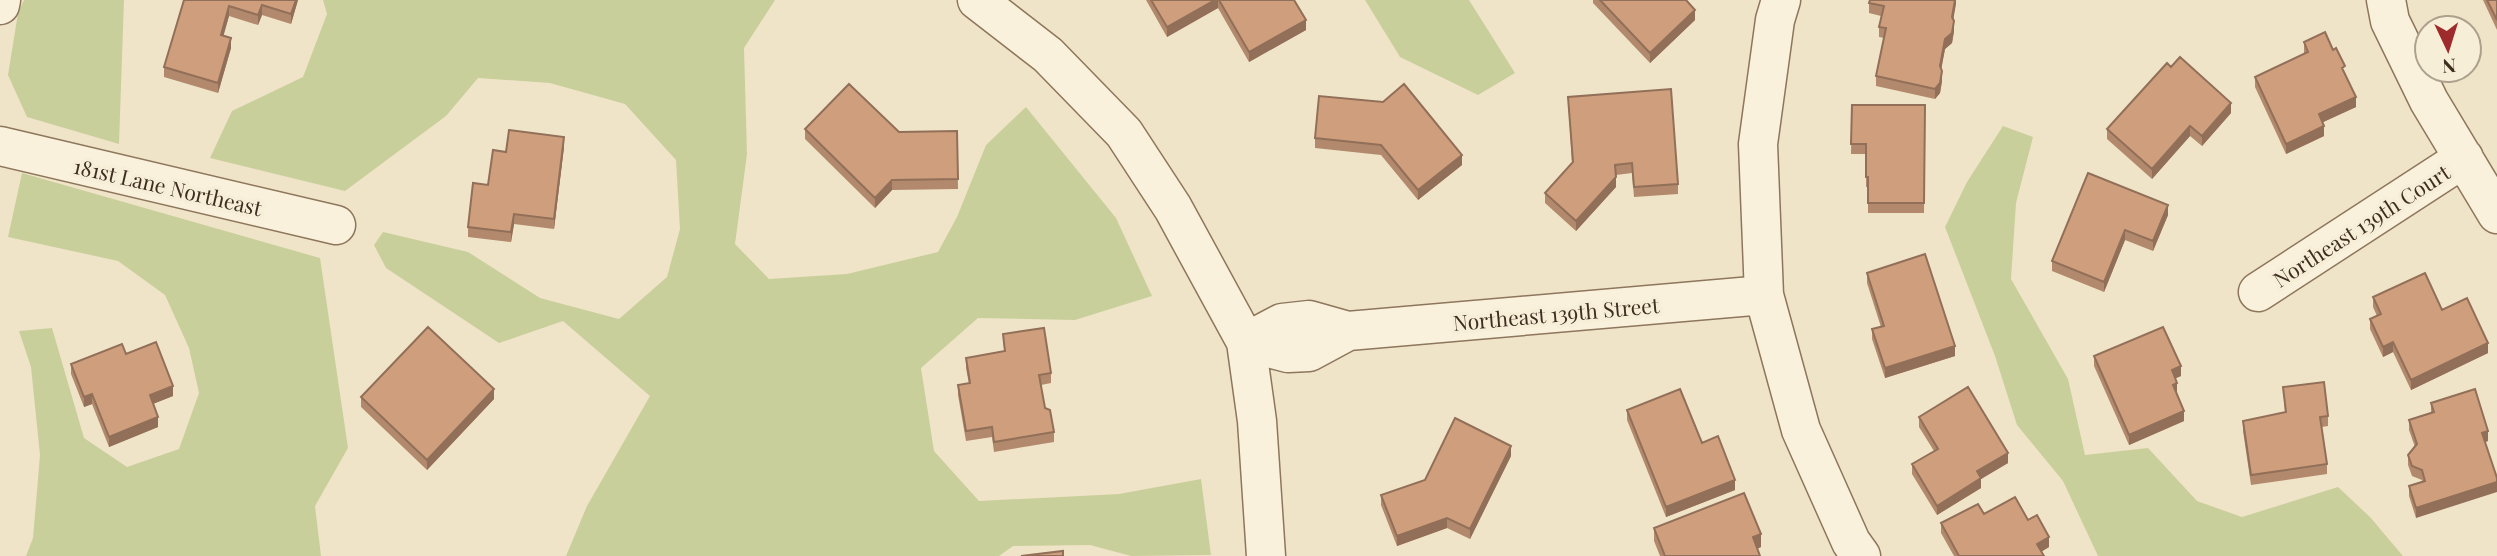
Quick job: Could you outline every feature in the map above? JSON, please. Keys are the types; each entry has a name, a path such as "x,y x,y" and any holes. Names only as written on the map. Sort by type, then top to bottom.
{"street":[{"path":"977,0 1048,55 1124,133 1173,208 1246,342 1257,421 1266,556"},
{"path":"1781,0 1775,20 1758,144 1764,295 1801,430 1851,542 1861,556"},
{"path":"2386,0 2390,22 2424,90 2497,214"},
{"name":"181st Lane Northeast","path":"0,146 336,225"},
{"name":"Northeast 139th Court","path":"2258,292 2464,158"},
{"name":"Northeast 139th Street","path":"1246,342 1288,353 1310,352 1348,331 1764,295"}],"green space":[{"path":"24,0 124,0 119,144 27,117 8,75 18,13"},
{"path":"323,0 775,0 744,48 747,154 735,244 769,279 847,274 938,252 957,217 986,145 1026,107 1116,218 1152,296 1075,320 978,318 921,368 934,451 979,501 1119,494 1201,479 1211,555 1131,556 1090,545 1013,546 999,556 566,556 587,506 650,396 563,321 499,343 386,268 374,245 383,232 468,252 540,298 619,319 667,277 680,229 676,160 625,104 550,83 478,78 446,116 345,191 210,158 232,111 303,77 327,14"},
{"path":"1365,0 1469,0 1515,73 1478,95 1400,57"},
{"path":"2003,126 2033,137 2016,203 2011,279 2068,379 2085,455 2148,448 2197,501 2242,517 2338,487 2370,517 2403,556 2098,556 2063,481 2017,425 1995,356 1945,227 1967,182"},
{"path":"22,173 320,258 348,448 315,506 321,556 26,556 33,538 40,455 31,367 19,331 52,328 84,438 127,467 179,449 199,393 189,348 165,295 118,261 8,237"}],"building":[{"path":"184,0 296,0 291,14 262,5 258,15 229,6 221,35 231,38 218,83 164,67"},
{"path":"1151,0 1215,0 1167,27"},
{"path":"1219,0 1294,0 1306,20 1249,52"},
{"path":"1600,0 1686,0 1695,10 1650,53"},
{"path":"1870,0 1955,0 1952,33 1945,39 1940,83 1935,89 1876,76 1886,28 1879,27 1884,6 1869,3"},
{"path":"2487,0 2497,0 2497,20"},
{"path":"2325,32 2333,50 2336,48 2345,66 2342,68 2356,97 2319,114 2324,126 2286,144 2255,77 2308,52 2304,42"},
{"path":"2180,57 2231,103 2202,136 2190,126 2152,169 2107,129 2167,63 2171,67"},
{"path":"849,84 899,132 957,131 958,179 892,180 875,198 805,129"},
{"path":"1404,84 1462,155 1418,190 1381,145 1315,138 1319,96 1383,102"},
{"path":"1671,89 1678,184 1634,187 1632,163 1615,165 1616,177 1576,221 1545,193 1573,162 1568,97"},
{"path":"1852,105 1925,105 1924,203 1868,203 1866,144 1851,144"},
{"path":"509,130 564,137 554,219 514,214 511,232 468,227 473,183 488,185 493,150 506,152"},
{"path":"2088,173 2168,205 2153,241 2125,230 2104,282 2052,261"},
{"path":"1925,254 1955,346 1885,368 1872,329 1884,326 1867,273"},
{"path":"2425,273 2442,310 2467,298 2488,343 2411,380 2393,342 2383,347 2370,319 2381,314 2373,297"},
{"path":"428,327 494,389 427,460 361,397"},
{"path":"2163,327 2181,366 2172,370 2177,383 2173,385 2184,411 2129,435 2094,356"},
{"path":"1044,328 1051,373 1039,375 1045,408 1050,410 1054,432 994,442 992,427 966,431 958,385 970,383 966,358 1005,351 1003,334"},
{"path":"156,342 173,386 150,395 158,417 109,437 92,394 84,397 71,364 122,344 126,354"},
{"path":"2324,382 2328,416 2320,417 2327,464 2251,475 2243,421 2286,412 2283,387"},
{"path":"1968,387 2008,453 1977,471 1981,478 1937,506 1912,464 1938,449 1919,417"},
{"path":"1680,389 1702,443 1718,436 1735,480 1666,507 1627,410"},
{"path":"2475,389 2488,431 2482,433 2497,482 2416,508 2409,486 2425,481 2422,470 2412,466 2408,455 2417,444 2409,420 2434,412 2431,403"},
{"path":"1455,418 1511,446 1470,529 1447,518 1397,536 1381,495 1425,480"},
{"path":"1744,493 1761,534 1753,537 1760,556 1665,556 1654,528"},
{"path":"2015,497 2028,520 2037,515 2049,537 2037,544 2044,556 1959,556 1941,523 1978,504 1984,514"},
{"path":"1063,551 1063,556 1021,556"}]}
